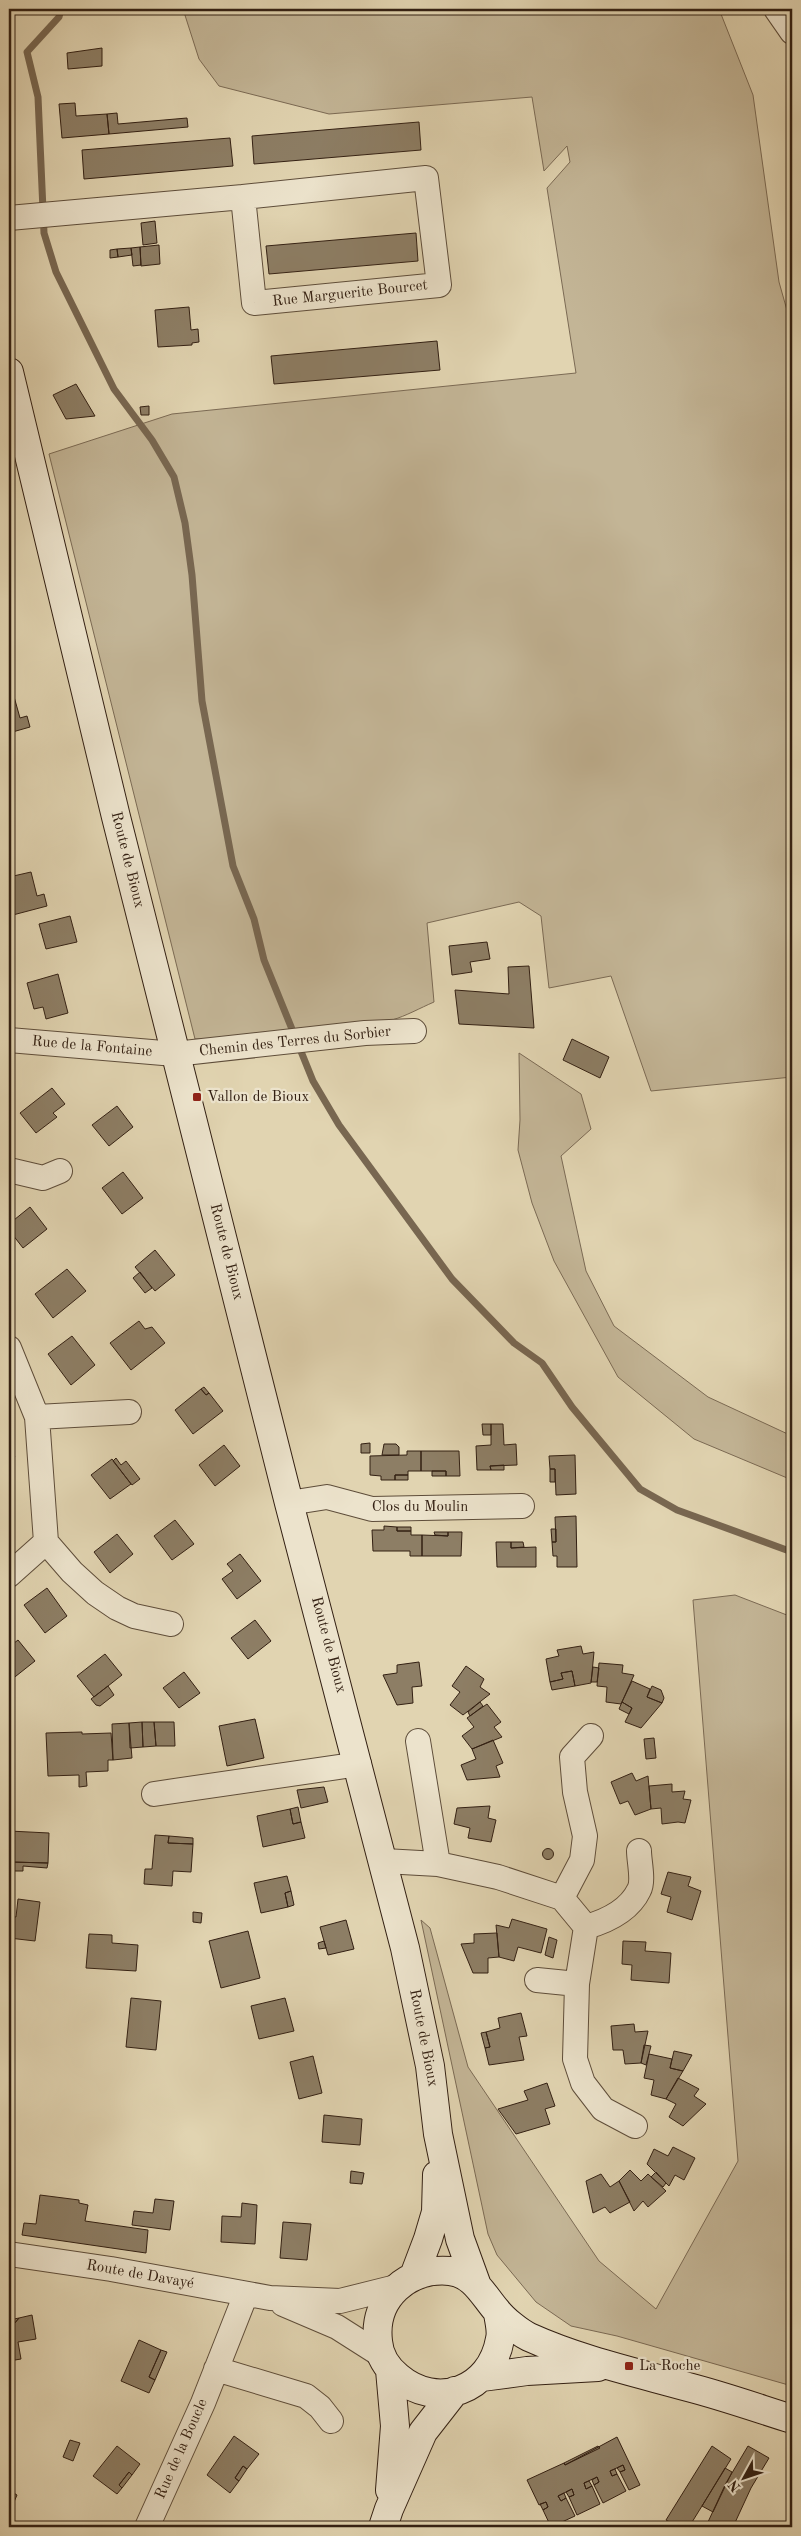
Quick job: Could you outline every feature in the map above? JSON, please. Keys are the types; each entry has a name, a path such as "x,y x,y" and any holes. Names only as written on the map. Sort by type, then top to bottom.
{"main road":[{"name":"Route de Bioux","path":"9,372 175,1054 289,1503 384,1861 430,2066 438,2134 460,2239 476,2283"},
{"name":"Route de Bioux","path":"405,2281 428,2239 436,2212 438,2134"},
{"path":"386,2518 395,2426 385,2362 378,2343 377,2325 382,2306 405,2281 430,2271 452,2272 476,2283 498,2313 527,2336 607,2366 741,2402 792,2419"},
{"path":"385,2362 410,2387 427,2393 445,2394 468,2386 482,2376 496,2357 501,2337 498,2313"},
{"path":"482,2376 607,2366"},
{"path":"386,2518 423,2432 455,2391"}],"street":[{"path":"776,9 792,32"},
{"name":"Rue Marguerite Bourcet","path":"17,217 426,178 439,285 254,303 242,197"},
{"name":"Chemin des Terres du Sorbier","path":"175,1054 365,1033 414,1031"},
{"name":"Rue de la Fontaine","path":"9,1040 175,1054"},
{"path":"9,1170 43,1178 60,1171"},
{"path":"11,1361 37,1417 46,1542 72,1572 95,1593 117,1608 134,1616 171,1624"},
{"path":"37,1417 129,1412"},
{"name":"Clos du Moulin","path":"289,1503 327,1498 372,1509 522,1506"},
{"path":"9,1575 46,1542"},
{"path":"562,1898 582,1860 586,1836 575,1792 572,1757 591,1736"},
{"path":"418,1741 438,1864"},
{"path":"154,1794 359,1764"},
{"path":"586,1927 606,1921 625,1909 640,1889 639,1851"},
{"path":"384,1861 438,1864 498,1877 562,1898 586,1927 577,1984 575,2059 583,2084 603,2109 635,2126"},
{"path":"537,1980 577,1984"},
{"name":"Route de Davayé","path":"9,2254 50,2259 270,2298 340,2301 405,2281"},
{"name":"Rue de la Boucle","path":"147,2527 216,2369 246,2294"},
{"name":"Route de Davayé","path":"270,2298 336,2327 385,2362"},
{"path":"216,2369 306,2396 320,2407 331,2421"}],"shaded area":[{"path":"183,9 719,9 753,95 779,282 792,328 792,1077 651,1091 611,976 549,988 541,916 519,902 427,923 434,1002 408,1014 368,1026 319,1034 195,1039 49,454 172,414 576,373 547,188 570,162 567,146 544,171 532,97 329,114 219,86 199,59"},
{"path":"519,1053 581,1094 591,1129 561,1156 586,1271 614,1326 708,1397 792,1436 792,1480 694,1439 618,1377 554,1261 532,1203 518,1150 520,1120"},
{"path":"735,1595 792,1617 792,2386 617,2336 571,2326 536,2302 497,2255 488,2234 421,1920 430,1928 468,2067 599,2261 656,2309 738,2161 693,1600"}],"building":[{"path":"102,48 102,66 68,69 67,53"},
{"path":"75,103 76,116 107,114 109,134 62,138 59,104"},
{"path":"117,113 118,124 187,118 188,127 109,134 107,114"},
{"path":"419,122 421,150 254,164 252,136"},
{"path":"230,138 233,166 84,179 82,150"},
{"path":"155,221 157,243 143,245 141,223"},
{"path":"416,233 418,261 269,274 266,246"},
{"path":"159,245 160,264 141,266 140,247"},
{"path":"140,247 141,265 133,266 131,248"},
{"path":"131,248 132,255 118,257 117,249"},
{"path":"117,249 118,257 110,258 110,250"},
{"path":"189,307 191,330 198,329 199,342 192,343 192,345 158,347 155,310"},
{"path":"437,341 440,370 274,384 271,356"},
{"path":"76,384 95,416 66,419 53,395"},
{"path":"149,406 149,415 141,415 140,407"},
{"path":"13,693 20,718 27,716 30,727 9,733 9,694"},
{"path":"31,872 37,896 44,894 47,906 9,916 9,877"},
{"path":"70,916 77,942 46,949 39,924"},
{"path":"487,942 490,959 470,962 472,972 452,975 449,946"},
{"path":"529,966 534,1028 459,1024 455,990 509,994 508,967"},
{"path":"58,974 68,1013 46,1019 43,1007 34,1009 27,983"},
{"path":"572,1039 609,1057 600,1078 563,1060"},
{"path":"52,1088 65,1104 53,1113 57,1117 36,1133 20,1113"},
{"path":"117,1106 133,1127 109,1146 92,1125"},
{"path":"123,1172 143,1198 122,1214 102,1188"},
{"path":"30,1207 47,1229 23,1248 9,1230 9,1224"},
{"path":"155,1250 175,1275 155,1291 135,1267"},
{"path":"67,1269 86,1291 53,1318 35,1294"},
{"path":"140,1272 152,1288 145,1293 133,1278"},
{"path":"139,1321 145,1329 152,1327 165,1343 131,1370 110,1343"},
{"path":"72,1336 95,1365 71,1385 48,1354"},
{"path":"204,1387 209,1393 206,1395 201,1389"},
{"path":"201,1389 206,1395 209,1393 223,1411 193,1434 175,1410"},
{"path":"482,1424 491,1424 491,1435 483,1435"},
{"path":"491,1424 503,1424 504,1445 516,1444 517,1465 490,1466 491,1470 477,1470 476,1446 491,1445"},
{"path":"370,1443 370,1453 361,1453 361,1444"},
{"path":"384,1444 396,1444 399,1447 399,1455 382,1455"},
{"path":"224,1445 240,1466 215,1486 199,1465"},
{"path":"9,1449 15,1457 9,1462"},
{"path":"407,1451 421,1451 421,1471 408,1471 408,1475 395,1475 395,1480 381,1480 381,1476 370,1475 370,1456 407,1455"},
{"path":"421,1451 459,1451 460,1476 446,1476 446,1471 421,1471"},
{"path":"575,1455 576,1494 556,1495 555,1469 550,1469 549,1456"},
{"path":"116,1458 121,1465 126,1461 140,1479 132,1485 113,1461"},
{"path":"112,1459 131,1484 110,1499 91,1475"},
{"path":"504,1465 504,1470 491,1470 490,1466"},
{"path":"550,1469 555,1469 555,1482 550,1482"},
{"path":"432,1471 446,1471 446,1476 432,1476"},
{"path":"395,1475 408,1475 408,1480 395,1480"},
{"path":"576,1516 577,1567 557,1567 557,1556 553,1556 552,1542 556,1542 555,1517"},
{"path":"175,1520 194,1544 172,1560 154,1536"},
{"path":"384,1526 397,1527 397,1531 411,1531 411,1535 422,1535 422,1556 410,1556 410,1551 373,1551 372,1530 384,1530"},
{"path":"397,1527 411,1527 411,1531 397,1531"},
{"path":"551,1529 556,1529 556,1542 552,1542"},
{"path":"434,1532 448,1532 448,1536 435,1535"},
{"path":"448,1532 462,1532 461,1556 422,1556 422,1535 448,1536"},
{"path":"117,1534 133,1554 110,1573 94,1552"},
{"path":"496,1542 511,1542 511,1548 536,1547 536,1567 497,1567"},
{"path":"511,1542 523,1542 524,1547 511,1548"},
{"path":"240,1554 261,1581 237,1599 222,1579 233,1571 227,1564"},
{"path":"47,1588 67,1616 45,1633 24,1605"},
{"path":"255,1620 271,1641 248,1659 231,1638"},
{"path":"18,1640 35,1661 11,1680 9,1647"},
{"path":"581,1646 583,1654 594,1652 591,1683 575,1686 572,1671 561,1673 563,1679 550,1682 546,1659 559,1656 557,1650"},
{"path":"105,1654 122,1675 94,1697 77,1676"},
{"path":"419,1662 422,1686 412,1687 413,1703 397,1705 383,1675 397,1673 397,1665"},
{"path":"599,1663 623,1665 622,1673 634,1675 621,1704 606,1702 607,1687 597,1686"},
{"path":"466,1666 484,1679 480,1687 490,1694 463,1715 450,1705 460,1692 452,1686"},
{"path":"593,1667 599,1668 597,1682 591,1682"},
{"path":"572,1671 575,1686 552,1690 550,1682 563,1679 561,1673"},
{"path":"184,1672 200,1693 179,1708 163,1688"},
{"path":"632,1681 650,1689 647,1697 662,1703 641,1728 625,1722 632,1708 622,1702"},
{"path":"108,1686 114,1695 100,1706 96,1705 91,1699"},
{"path":"652,1686 661,1690 664,1698 662,1703 647,1697"},
{"path":"480,1702 483,1706 470,1716 468,1712"},
{"path":"622,1702 632,1708 629,1714 619,1709"},
{"path":"487,1704 501,1722 494,1727 502,1737 472,1749 462,1736 474,1727 467,1718"},
{"path":"255,1719 264,1758 227,1766 219,1726"},
{"path":"142,1722 154,1722 156,1746 143,1747"},
{"path":"142,1722 143,1747 130,1748 129,1723"},
{"path":"154,1722 174,1722 175,1746 156,1746"},
{"path":"129,1723 132,1758 113,1760 112,1724"},
{"path":"82,1732 82,1734 111,1733 113,1760 108,1760 108,1771 86,1772 87,1786 79,1787 79,1775 48,1776 46,1733"},
{"path":"654,1738 656,1758 646,1759 644,1739"},
{"path":"493,1740 503,1763 496,1766 500,1777 467,1780 461,1765 476,1759 472,1749"},
{"path":"632,1773 636,1781 648,1776 651,1809 635,1815 628,1801 620,1804 611,1782"},
{"path":"672,1784 672,1792 685,1791 683,1799 691,1800 685,1823 662,1824 661,1808 651,1809 649,1786"},
{"path":"324,1787 328,1802 301,1808 297,1790"},
{"path":"490,1806 488,1818 496,1820 491,1842 468,1838 470,1828 454,1824 457,1808"},
{"path":"298,1807 301,1822 293,1824 290,1809"},
{"path":"290,1809 293,1824 301,1822 305,1838 263,1847 257,1816"},
{"path":"9,1831 49,1833 48,1863 11,1862 9,1870"},
{"path":"155,1835 169,1836 168,1843 193,1844 191,1872 173,1871 172,1886 144,1884 145,1869 152,1869"},
{"path":"169,1836 193,1838 193,1844 168,1843"},
{"path":"546,1849 550,1849 553,1854 552,1858 546,1859 543,1856 543,1852"},
{"path":"11,1862 48,1863 47,1868 23,1866 23,1871 10,1871"},
{"path":"668,1872 691,1877 688,1886 701,1891 692,1920 667,1912 671,1897 661,1894"},
{"path":"287,1876 291,1891 285,1893 288,1907 261,1913 254,1883"},
{"path":"291,1891 294,1905 288,1907 285,1893"},
{"path":"18,1899 40,1902 35,1941 9,1938 9,1916 16,1917"},
{"path":"193,1912 202,1913 201,1923 193,1922"},
{"path":"512,1919 547,1929 541,1953 518,1947 514,1961 499,1957 496,1925 509,1928"},
{"path":"346,1920 354,1949 328,1955 320,1927"},
{"path":"248,1931 260,1978 221,1988 209,1941"},
{"path":"497,1933 499,1957 488,1958 488,1973 473,1973 461,1944 474,1943 474,1934"},
{"path":"89,1934 112,1935 112,1943 138,1945 136,1971 86,1968"},
{"path":"549,1937 557,1940 553,1958 545,1955"},
{"path":"324,1941 326,1948 319,1949 318,1943"},
{"path":"623,1941 646,1942 645,1951 671,1953 669,1983 631,1980 632,1965 622,1964"},
{"path":"131,1998 161,2001 156,2050 126,2047"},
{"path":"285,1998 294,2031 259,2039 251,2006"},
{"path":"521,2013 527,2036 519,2037 524,2060 489,2065 485,2048 490,2047 486,2032 500,2028 498,2018"},
{"path":"634,2024 635,2032 648,2031 641,2063 625,2064 623,2050 613,2050 611,2026"},
{"path":"486,2032 490,2047 485,2048 481,2033"},
{"path":"644,2045 651,2046 646,2065 641,2063"},
{"path":"674,2051 692,2055 683,2071 670,2068"},
{"path":"649,2054 672,2059 670,2068 683,2071 666,2099 651,2095 654,2080 644,2078"},
{"path":"313,2056 322,2093 299,2099 290,2062"},
{"path":"678,2078 699,2089 694,2096 706,2104 683,2126 669,2117 676,2104 666,2099"},
{"path":"547,2083 555,2106 545,2109 550,2124 516,2134 498,2109 528,2100 524,2091"},
{"path":"324,2115 362,2119 360,2145 322,2142"},
{"path":"673,2147 695,2158 684,2180 675,2175 669,2186 647,2164 654,2149 668,2156"},
{"path":"630,2170 641,2181 648,2174 666,2191 648,2207 643,2201 634,2211 619,2181"},
{"path":"351,2171 364,2173 362,2184 350,2183"},
{"path":"656,2172 666,2183 663,2187 651,2177"},
{"path":"601,2174 610,2187 619,2181 630,2202 610,2213 605,2207 593,2213 586,2181"},
{"path":"40,2195 79,2200 79,2203 88,2205 85,2221 148,2230 146,2253 22,2235 24,2223 36,2224"},
{"path":"155,2199 174,2201 170,2230 132,2225 134,2211 153,2213"},
{"path":"242,2203 257,2205 255,2244 221,2242 222,2216 241,2217"},
{"path":"283,2222 311,2224 307,2260 280,2258"},
{"path":"32,2315 36,2339 18,2342 21,2359 9,2361 9,2325 14,2324 19,2318"},
{"path":"19,2318 14,2324 9,2325 9,2320"},
{"path":"139,2340 161,2350 149,2377 155,2380 149,2393 121,2381"},
{"path":"161,2350 167,2352 155,2380 149,2377"},
{"path":"234,2436 259,2454 247,2469 243,2466 235,2478 239,2481 230,2493 207,2475"},
{"path":"617,2437 640,2485 629,2490 620,2472 625,2470 623,2465 610,2471 612,2476 617,2474 626,2491 603,2503 594,2485 599,2482 597,2477 584,2483 586,2489 592,2486 600,2504 577,2515 569,2497 574,2495 572,2489 558,2496 561,2501 566,2498 575,2516 551,2527 543,2510 548,2507 546,2502 539,2505 527,2480 564,2463 565,2465"},
{"path":"70,2440 80,2443 73,2461 63,2457"},
{"path":"117,2446 140,2464 132,2475 129,2472 119,2485 122,2488 117,2494 93,2476"},
{"path":"598,2446 600,2448 565,2465 564,2463"},
{"path":"712,2446 731,2459 689,2527 679,2527 666,2520"},
{"path":"748,2446 769,2458 751,2488 733,2527 720,2527 708,2522 726,2483"},
{"path":"623,2465 625,2470 620,2472 617,2468"},
{"path":"243,2466 247,2469 239,2481 235,2478"},
{"path":"725,2468 732,2472 713,2512 702,2506"},
{"path":"615,2469 617,2474 612,2476 610,2471"},
{"path":"129,2472 132,2475 122,2488 119,2485"},
{"path":"597,2477 599,2482 594,2485 592,2480"},
{"path":"589,2481 592,2486 586,2489 584,2483"},
{"path":"572,2489 574,2495 569,2497 566,2492"},
{"path":"9,2490 17,2495 14,2502 9,2499"},
{"path":"564,2493 566,2498 561,2501 558,2496"},
{"path":"9,2499 14,2502 9,2512"},
{"path":"546,2502 548,2507 543,2510 540,2504"}],"waterway":[{"path":"61,9 59,17 27,52 38,97 44,233 56,272 114,389 152,440 174,477 185,523 192,575 202,701 233,866 254,919 264,960 313,1081 339,1125 452,1279 514,1343 542,1363 572,1407 640,1489 677,1510 792,1552"}],"place":[{"name":"Vallon de Bioux","path":"197,1097"},
{"name":"La Roche","path":"629,2366"}]}
